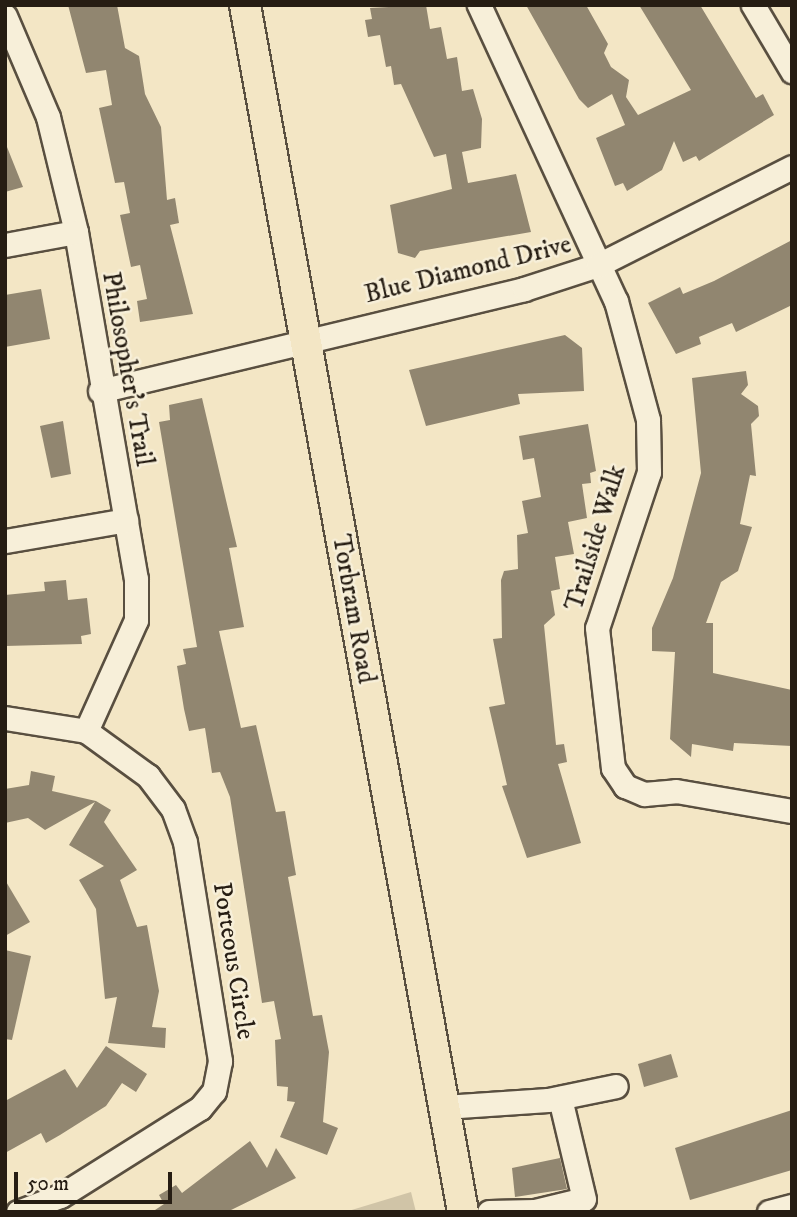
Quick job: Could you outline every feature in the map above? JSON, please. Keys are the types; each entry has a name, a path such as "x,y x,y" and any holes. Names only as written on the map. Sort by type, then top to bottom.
{"main road":[{"name":"Torbram Road","path":"245,5 463,1212"}],"street":[{"name":"Trailside Walk","path":"479,5 539,124 598,265 616,301 649,420 649,472 597,628 613,768 625,786 644,793 676,791 792,811"},
{"path":"754,5 792,71"},
{"name":"Philosopher's Trail","path":"5,16 48,117 76,232 100,391 127,520 136,620 86,731"},
{"name":"Blue Diamond Drive","path":"100,391 304,339 524,289 598,265 792,167"},
{"path":"5,245 76,232"},
{"path":"5,541 127,520"},
{"name":"Porteous Circle","path":"5,718 86,731 148,776 173,809 186,842 220,1061 214,1091 200,1108 62,1204 18,1212"},
{"path":"444,1108 561,1098 617,1086"},
{"path":"489,1212 535,1211 584,1199 561,1098"},
{"path":"769,1212 792,1206"}],"shaded area":[{"path":"411,1192 416,1212 345,1212"}],"building":[{"path":"68,5 117,5 125,48 139,56 145,94 161,127 167,200 175,198 179,223 170,225 193,314 140,322 137,301 147,299 140,265 131,267 120,215 130,213 124,182 115,183 99,108 112,105 106,70 86,73"},
{"path":"426,5 430,29 441,27 447,59 457,57 462,91 473,89 482,119 481,148 462,152 468,183 516,174 531,232 420,251 415,258 398,253 390,205 452,189 446,154 434,157 401,84 394,85 391,66 386,67 380,35 368,37 365,20 372,19 370,8"},
{"path":"526,5 586,5 608,44 604,53 611,67 629,80 626,97 638,115 691,90 639,5 700,5 756,98 763,94 774,115 699,161 696,156 683,162 674,141 662,170 627,191 623,183 615,186 596,138 625,125 612,94 588,108 579,99"},
{"path":"5,142 23,187 5,192"},
{"path":"792,240 792,305 736,332 732,323 699,337 701,344 676,354 648,303 680,287 683,294 714,281"},
{"path":"41,289 50,339 5,347 5,295"},
{"path":"565,335 582,348 584,391 518,394 520,404 426,426 409,370"},
{"path":"746,371 748,385 741,394 758,406 759,416 751,424 756,476 750,475 740,524 752,527 738,571 721,582 706,623 713,623 713,673 792,690 792,746 734,743 733,751 692,744 691,757 670,739 675,652 652,651 652,628 673,578 701,473 692,378"},
{"path":"202,398 237,547 229,548 244,627 219,631 241,728 256,725 276,812 285,811 296,875 288,877 313,1016 322,1015 329,1052 323,1122 338,1128 327,1155 280,1137 295,1102 287,1101 288,1087 277,1086 275,1040 281,1039 274,1001 262,1003 230,797 220,772 212,773 205,728 189,731 184,709 177,666 186,664 183,649 197,647 159,422 170,420 169,405"},
{"path":"63,421 71,474 51,478 40,426"},
{"path":"588,424 596,471 590,473 591,483 582,484 587,518 568,522 574,554 555,557 560,589 551,591 555,615 544,625 556,745 564,744 567,762 558,764 581,843 527,858 502,786 507,785 489,707 505,704 493,639 502,638 501,580 504,571 518,569 517,535 528,533 522,501 541,497 534,458 523,460 519,436"},
{"path":"66,580 68,600 87,598 91,634 81,636 82,644 5,646 5,595 45,591 44,582"},
{"path":"31,771 55,776 52,791 96,801 111,810 104,822 137,870 120,880 137,927 147,925 159,991 152,1027 166,1028 165,1048 108,1043 117,997 105,999 96,909 79,880 104,866 69,845 95,802 45,830 28,818 5,823 5,789 29,785"},
{"path":"5,880 30,922 5,936"},
{"path":"5,950 31,956 12,1040 5,1039"},
{"path":"106,1046 147,1074 136,1092 122,1083 106,1106 60,1135 46,1143 41,1133 5,1153 5,1101 65,1069 77,1088"},
{"path":"671,1054 678,1077 644,1087 638,1064"},
{"path":"792,1110 792,1170 690,1200 675,1148"},
{"path":"250,1141 267,1168 276,1148 296,1178 227,1212 152,1212 164,1204 159,1195 176,1185 182,1193"},
{"path":"560,1158 567,1189 515,1197 512,1168"}]}
